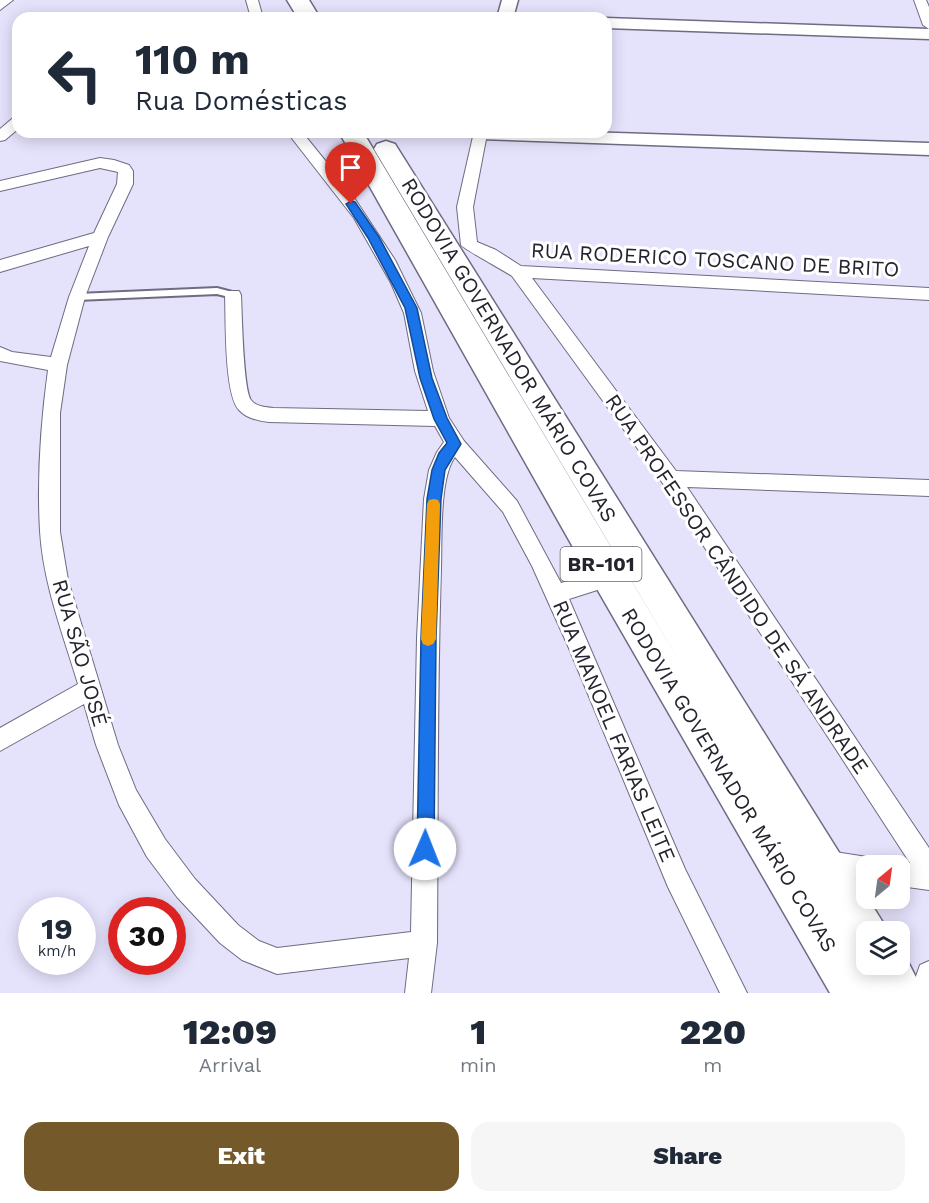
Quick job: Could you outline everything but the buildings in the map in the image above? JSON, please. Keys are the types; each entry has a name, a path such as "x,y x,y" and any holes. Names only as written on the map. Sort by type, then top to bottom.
{"highway":[{"name":"RODOVIA GOVERNADOR MÁRIO COVAS","path":"354,138 609,578 855,993"},
{"name":"RODOVIA GOVERNADOR MÁRIO COVAS","path":"380,138 458,248 858,921"},
{"path":"891,975 902,993"}],"street":[{"path":"0,6 7,0"},
{"path":"920,0 929,25"},
{"path":"612,23 929,34"},
{"path":"0,137 12,126"},
{"name":"RUA MANOEL FARIAS LEITE","path":"299,138 341,188 373,237 400,286 411,308 426,378 440,419 454,444 496,489 518,517 556,594 669,862 734,993"},
{"path":"458,248 479,138"},
{"path":"612,138 929,149"},
{"name":"RUA SÃO JOSÉ","path":"0,186 100,163 123,167 126,177 77,297 58,365 51,413 50,532 58,580 107,745 127,798 156,848 186,888 228,934 251,951 277,961 424,943"},
{"path":"0,266 100,237"},
{"name":"RUA RODERICO TOSCANO DE BRITO","path":"458,248 490,254 518,272 929,294"},
{"name":"RUA PROFESSOR CÂNDIDO DE SÁ ANDRADE","path":"518,272 671,479 929,870"},
{"path":"233,295 240,386 243,402 250,410 273,415 440,419"},
{"path":"0,354 9,358 58,365"},
{"path":"418,993 424,943 428,638 434,499 439,470 444,457 454,444"},
{"path":"671,479 929,488"},
{"path":"556,594 609,578"},
{"path":"0,740 91,688"},
{"path":"822,862 856,867"},
{"path":"910,875 929,878"},
{"path":"923,993 929,974"}],"lane":[{"path":"77,297 217,291 233,295"}],"slow traffic":[{"path":"428,639 434,504"}],"route":[{"path":"351,204 373,237 411,308 426,378 440,419 454,444 444,457 439,470 434,499 428,638 425,849"}]}
